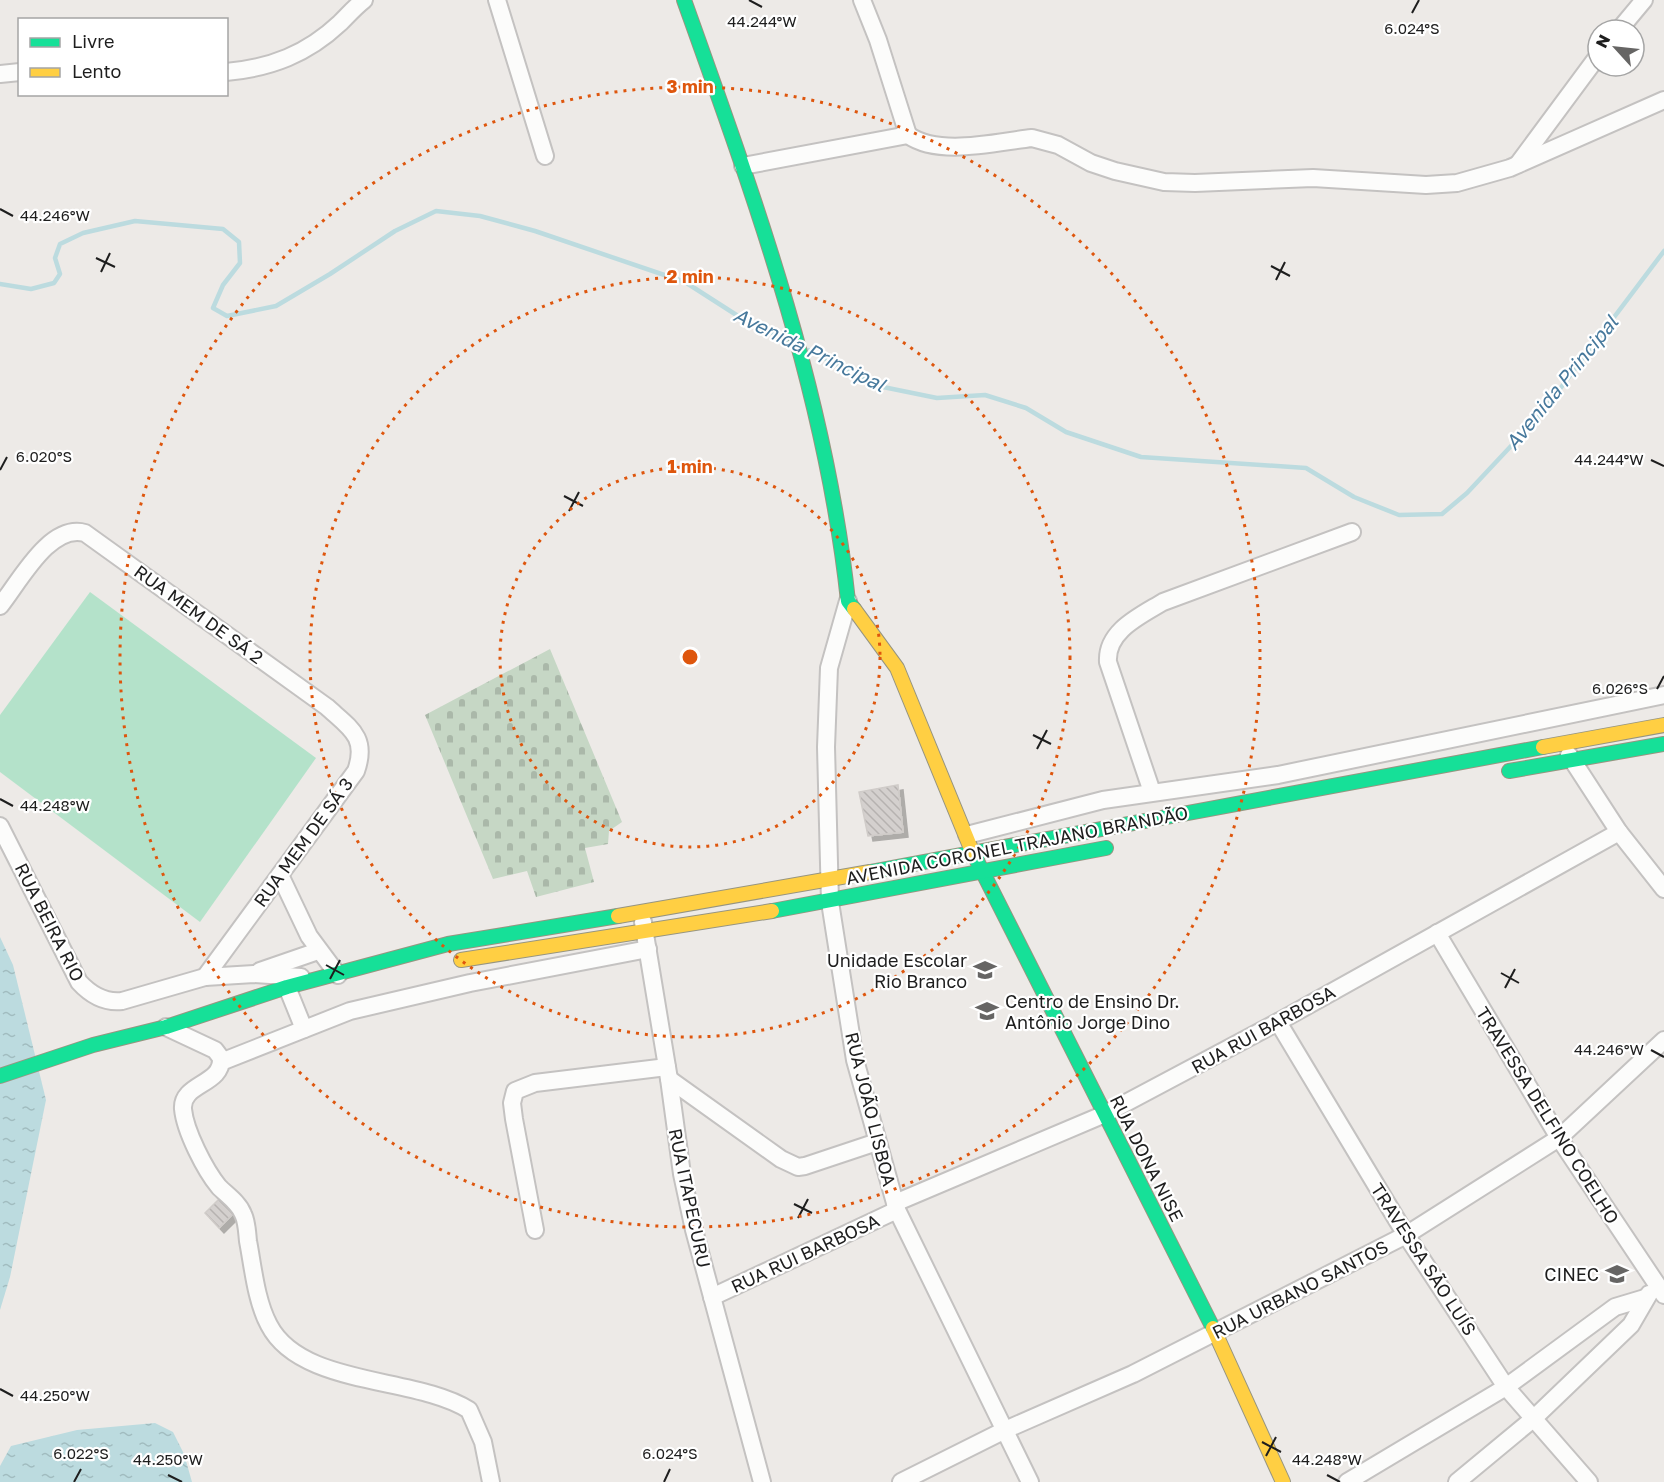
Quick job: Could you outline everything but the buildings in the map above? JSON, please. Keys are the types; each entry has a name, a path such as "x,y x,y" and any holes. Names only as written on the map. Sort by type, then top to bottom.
{"main road":[{"path":"684,0 743,166 801,357 841,534 848,601 897,669 974,854"},
{"name":"AVENIDA CORONEL TRAJANO BRANDÃO","path":"0,1076 93,1045 166,1027 287,987 448,944 974,854 1664,725"},
{"path":"1494,774 1664,744"},
{"name":"AVENIDA CORONEL TRAJANO BRANDÃO","path":"446,962 647,940 1118,845"},
{"name":"RUA DONA NISE","path":"974,854 981,872 1215,1332 1282,1482"},
{"name":"AVENIDA CORONEL TRAJANO BRANDÃO","path":"370,966 422,966"}],"street":[{"path":"228,72 277,64 339,24 364,0"},
{"path":"497,0 545,156"},
{"path":"862,0 878,40 908,135 916,141 939,147 1032,138 1058,145 1091,163 1164,182 1195,183 1313,178 1426,185 1482,177 1518,165 1664,100"},
{"path":"1629,18 1644,0"},
{"path":"0,74 18,72"},
{"path":"1518,165 1586,72"},
{"path":"743,166 908,135"},
{"name":"RUA MEM DE SÁ 2","path":"0,606 50,542 67,531 85,533 327,707"},
{"name":"AVENIDA CORONEL TRAJANO BRANDÃO","path":"1152,792 1108,662 1108,654 1115,637 1138,617 1163,602 1352,532"},
{"name":"RUA JOÃO LISBOA","path":"848,601 829,668 826,747 828,880 855,1060 896,1207 1030,1482"},
{"name":"AVENIDA CORONEL TRAJANO BRANDÃO","path":"967,835 1103,800 1278,775 1664,694"},
{"name":"RUA MEM DE SÁ 3","path":"205,977 339,795 359,762 361,747 356,735 327,707"},
{"path":"1562,743 1619,832 1664,889"},
{"name":"RUA BEIRA RIO","path":"0,826 18,857 71,968 89,993 114,1002 205,977 254,974 332,976"},
{"name":"RUA RUI BARBOSA","path":"712,1297 896,1207 1105,1114 1278,1022 1619,832"},
{"path":"280,874 294,908 332,976"},
{"name":"RUA ITAPECURU","path":"639,910 647,940 682,1174 712,1297 762,1482"},
{"name":"TRAVESSA DELFINO COELHO","path":"1437,933 1559,1138 1658,1291"},
{"path":"491,1482 478,1424 469,1410 450,1400 360,1378 317,1364 287,1348 272,1330 260,1295 243,1213 210,1174 190,1133 183,1110 187,1095 217,1074 222,1062 350,1011 647,940"},
{"path":"254,974 318,951"},
{"path":"287,987 304,1029"},
{"name":"TRAVESSA SÃO LUÍS","path":"1278,1022 1406,1235 1506,1387 1589,1482"},
{"path":"166,1027 215,1050 222,1062"},
{"name":"RUA URBANO SANTOS","path":"902,1482 1005,1430 1089,1395 1406,1235 1559,1138 1664,1040"},
{"path":"535,1230 512,1103 515,1091 535,1083 668,1073 781,1159 798,1167 814,1164 877,1142"},
{"path":"1347,1482 1506,1387 1615,1307 1658,1291"},
{"path":"1457,1482 1533,1419 1631,1325 1658,1291"}],"green space":[{"path":"90,592 316,758 200,922 0,772 0,715"},
{"path":"550,649 622,822 609,831 608,844 585,848 594,882 536,897 527,871 493,879 425,715"}],"water":[{"path":"0,937 13,965 46,1100 10,1277 0,1310"},
{"path":"155,1423 173,1432 184,1454 192,1482 0,1482 0,1466 11,1446 77,1430"}],"waterway":[{"name":"Avenida Principal","path":"0,284 31,289 54,283 60,274 55,258 60,244 83,233 135,221 223,229 239,242 240,263 223,285 213,308 227,316 276,306 395,231 436,211 480,216 535,231 685,282 738,316 787,340"},
{"name":"Avenida Principal","path":"808,350 883,387 937,398 985,395 1026,408 1066,432 1141,457 1306,468 1354,497 1399,515 1442,514 1467,493 1541,414 1664,251"}],"traffic: fast":[{"path":"684,0 761,221 805,371 838,523 848,601 854,609"},
{"path":"1509,771 1664,744"},
{"path":"870,872 1543,747"},
{"path":"772,911 1106,848"},
{"path":"972,851 1213,1328"},
{"path":"0,1076 93,1045 166,1027 287,987 448,944 618,916"}],"traffic: slow":[{"path":"854,609 897,668 972,851"},
{"path":"1543,747 1664,725"},
{"path":"618,916 870,872"},
{"path":"461,960 772,911"},
{"path":"1213,1328 1283,1482"}],"place":[{"name":"Unidade Escolar Rio Branco","path":"985,970"},
{"name":"Centro de Ensino Dr. Antônio Jorge Dino","path":"987,1011"},
{"name":"CINEC","path":"1617,1274"}]}
